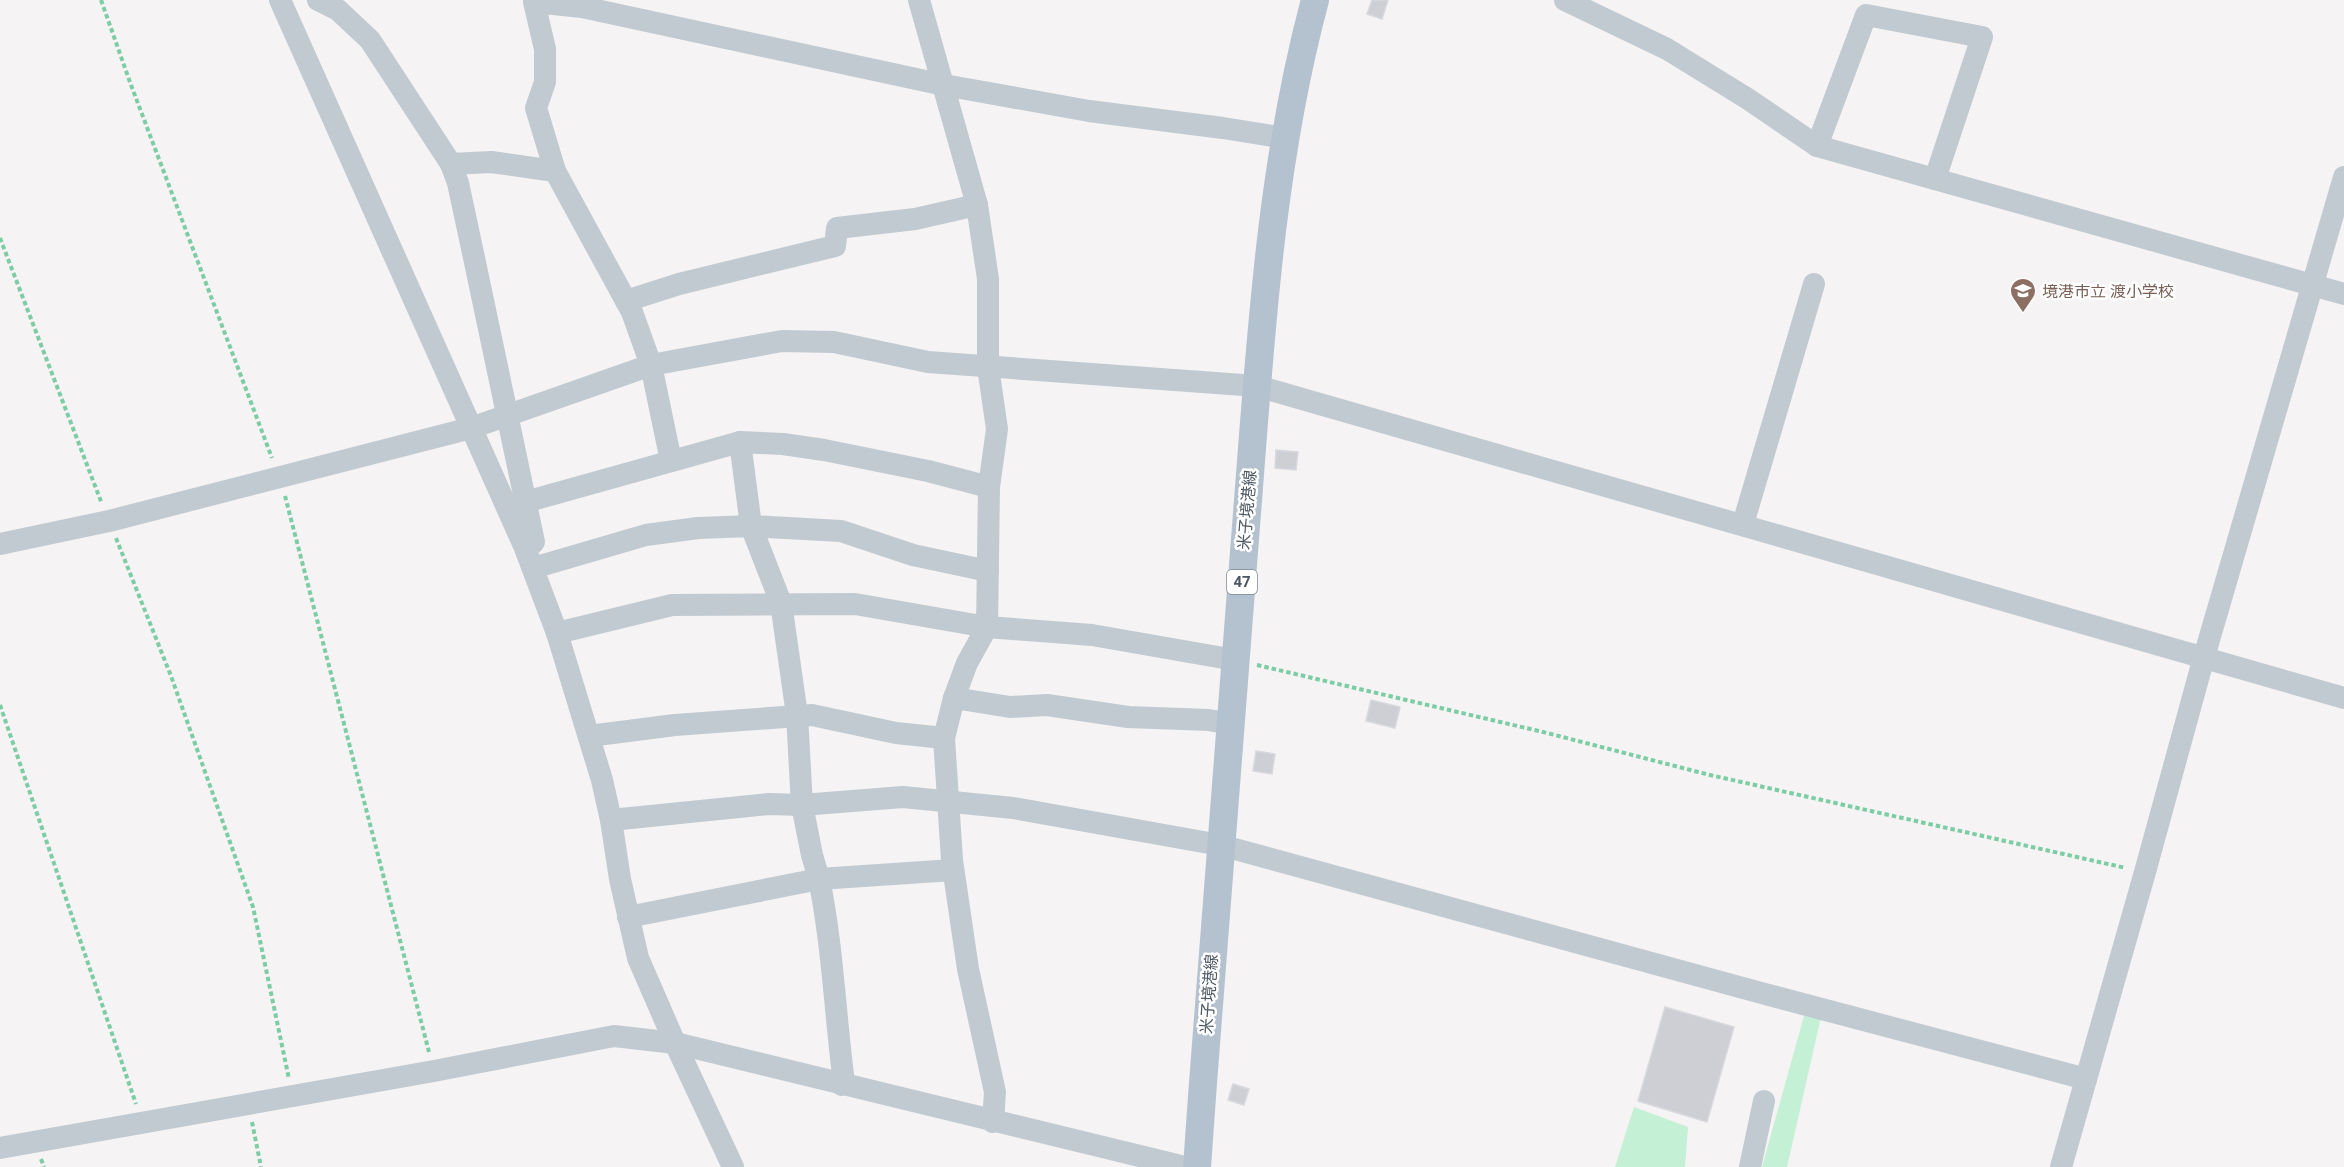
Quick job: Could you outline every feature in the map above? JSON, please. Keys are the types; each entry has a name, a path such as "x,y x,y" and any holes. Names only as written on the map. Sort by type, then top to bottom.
{"main road":[{"name":"米子境港線","path":"1197,1167 1257,386 1285,138 1315,0"}],"street":[{"path":"280,0 529,558 557,633 602,780 620,879 638,958 733,1167"},
{"path":"318,0 338,10 370,40 451,164 463,206 534,542 529,558"},
{"path":"919,0 977,205 988,279 988,368 997,429 989,487 987,627 967,663 954,698 944,738 953,870 968,969 995,1092 993,1122"},
{"path":"1565,0 1667,49 1748,99 1817,146 2344,294"},
{"path":"671,461 651,365 626,302 555,171 536,108 545,82 545,49 534,1 582,7 944,86 1089,111 1285,138"},
{"path":"1817,146 1869,8 1982,37 1935,179"},
{"path":"451,164 491,162 555,171"},
{"path":"2061,1167 2204,657 2344,177"},
{"path":"626,302 678,284 835,246 837,228 915,219 977,205"},
{"path":"1743,524 1814,284"},
{"path":"0,544 109,521 471,428 651,365 782,341 834,342 928,362 1257,386 2344,698"},
{"path":"525,502 740,442 783,444 824,450 928,471 989,487"},
{"path":"740,442 751,526 781,603 797,715 801,805 827,919 831,977 843,1075 842,1085"},
{"path":"529,558 646,535 698,528 751,526 841,531 913,555 988,571"},
{"path":"557,633 672,605 855,604 987,627 1092,635 1235,660"},
{"path":"954,698 1010,707 1047,705 1128,717 1209,720 1230,724"},
{"path":"589,736 675,725 812,715 896,733 944,738"},
{"path":"611,820 769,804 801,805 903,797 1013,808 1220,845 2086,1079"},
{"path":"628,917 819,879 953,870"},
{"path":"0,1148 434,1071 614,1036 675,1043 1185,1167"},
{"path":"1750,1167 1764,1101"}],"path":[{"path":"101,0 279,477 434,1071"},
{"path":"0,238 171,676 253,907 292,1095"},
{"path":"1235,660 1531,729 1710,776 2145,872"},
{"path":"0,705 142,1121"},
{"path":"249,1104 261,1167"}],"green space":[{"path":"1804,1016 1821,1017 1787,1167 1762,1167"},
{"path":"1634,1107 1688,1127 1685,1167 1615,1167"}],"building":[{"path":"1372,0 1388,0 1382,19 1367,14"},
{"path":"1276,450 1298,452 1296,470 1275,468"},
{"path":"1371,700 1400,707 1395,728 1366,721"},
{"path":"1256,751 1275,754 1272,774 1253,771"},
{"path":"1665,1007 1734,1027 1707,1122 1638,1101"},
{"path":"1233,1084 1249,1089 1244,1105 1228,1100"}],"place":[{"name":"境港市立 渡小学校","path":"2023,314"}]}
